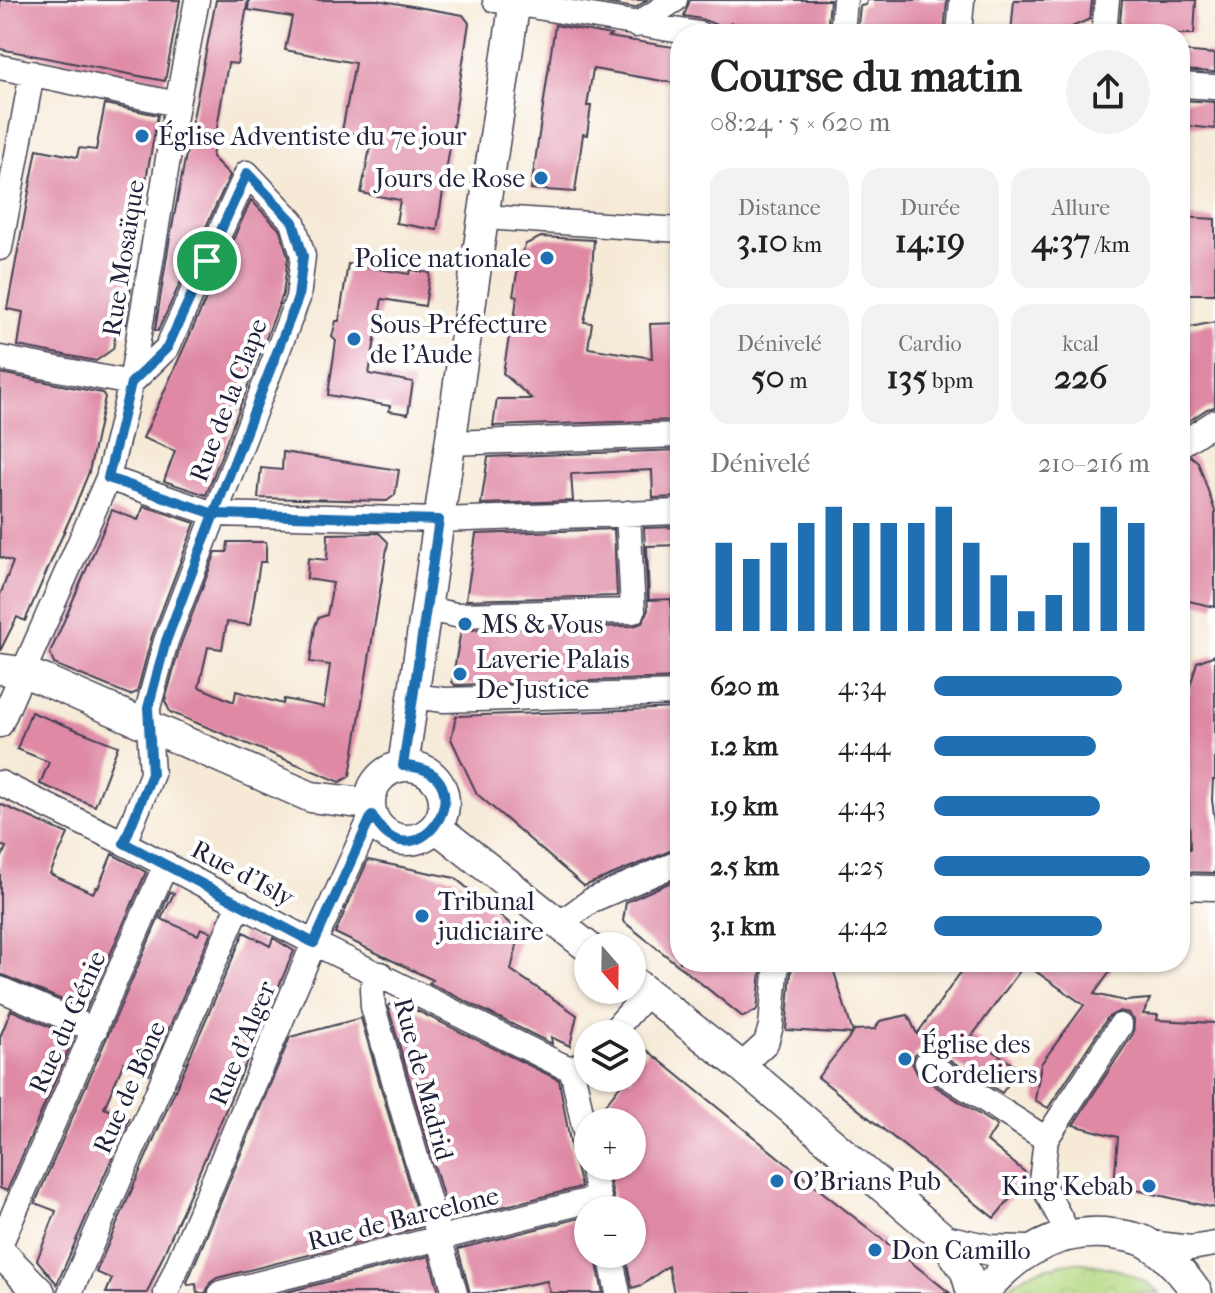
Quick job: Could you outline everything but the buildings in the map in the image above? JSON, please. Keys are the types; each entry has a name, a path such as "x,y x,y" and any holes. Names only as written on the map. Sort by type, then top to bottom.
{"main road":[{"path":"403,766 484,217 508,1"},
{"path":"9,679 128,731 147,723 311,797 371,810"},
{"path":"403,766 425,770 440,785 445,807 436,827 428,834 406,840 385,833 371,810 371,795 379,779 394,768 403,766"},
{"path":"436,827 574,936"},
{"path":"646,992 741,1066 945,1240 966,1272 972,1293"},
{"path":"983,1293 998,1275 1028,1251 1069,1235 1098,1232 1128,1236 1149,1243 1188,1279 1197,1293"},
{"path":"945,1240 990,1250 1028,1251"},
{"path":"0,1252 40,1293"}],"street":[{"name":"Rue Mosaïque","path":"0,725 9,679 108,478 131,383 197,0"},
{"path":"636,25 675,0"},
{"path":"843,24 845,0"},
{"path":"960,24 962,0"},
{"path":"1105,24 1107,0"},
{"path":"508,1 670,30"},
{"path":"0,67 177,104"},
{"path":"0,248 32,73"},
{"path":"1190,86 1215,87"},
{"name":"Rue de la Clape","path":"124,843 152,774 148,708 166,641 298,298 303,256 293,222 247,173 167,348 131,383"},
{"path":"484,217 670,229"},
{"path":"0,358 131,383"},
{"path":"1190,438 1215,422"},
{"path":"450,443 670,435"},
{"path":"108,478 214,514 439,520 670,512"},
{"path":"426,609 456,615 633,611 628,513"},
{"path":"413,696 444,700 670,693"},
{"name":"Rue d'Isly","path":"0,783 166,864 314,943 574,1061"},
{"name":"Rue d'Alger","path":"166,1293 371,810"},
{"name":"Rue du Génie","path":"0,1245 166,864"},
{"path":"559,924 592,900 670,866"},
{"path":"1190,887 1215,888"},
{"name":"Rue de Bône","path":"70,1293 240,903"},
{"path":"741,1066 766,1043 771,1026 776,972"},
{"name":"Rue de Madrid","path":"381,974 372,989 373,1007 455,1293"},
{"path":"0,989 95,1030"},
{"path":"1069,1235 1041,1182 1046,1139 1120,1026"},
{"path":"927,1063 1046,1139"},
{"name":"Rue de Barcelone","path":"221,1293 439,1238 574,1209"},
{"path":"1149,1243 1191,1248 1215,1244"},
{"path":"613,1268 618,1293"}],"green space":[{"path":"1076,1262 1121,1271 1160,1293 1005,1293 1028,1274"}],"place":[{"name":"Église Adventiste du 7e jour","path":"142,136"},
{"name":"Jours de Rose","path":"541,178"},
{"name":"Police nationale","path":"547,258"},
{"name":"Sous-Préfecture de l'Aude","path":"354,339"},
{"name":"MS & Vous","path":"465,624"},
{"name":"Laverie Palais De Justice","path":"460,674"},
{"name":"Tribunal judiciaire","path":"422,916"},
{"name":"Église des Cordeliers","path":"905,1059"},
{"name":"O'Brians Pub","path":"777,1181"},
{"name":"King Kebab","path":"1149,1186"},
{"name":"Don Camillo","path":"875,1250"}],"route":[{"path":"207,261 167,348 131,383 108,478 214,514 166,641 148,708 152,774 124,843 314,943 372,815 385,833 406,840 428,834 442,818 444,796 434,776 414,766 403,766 439,520 214,514 298,298 303,256 293,222 247,173 207,261"}]}
